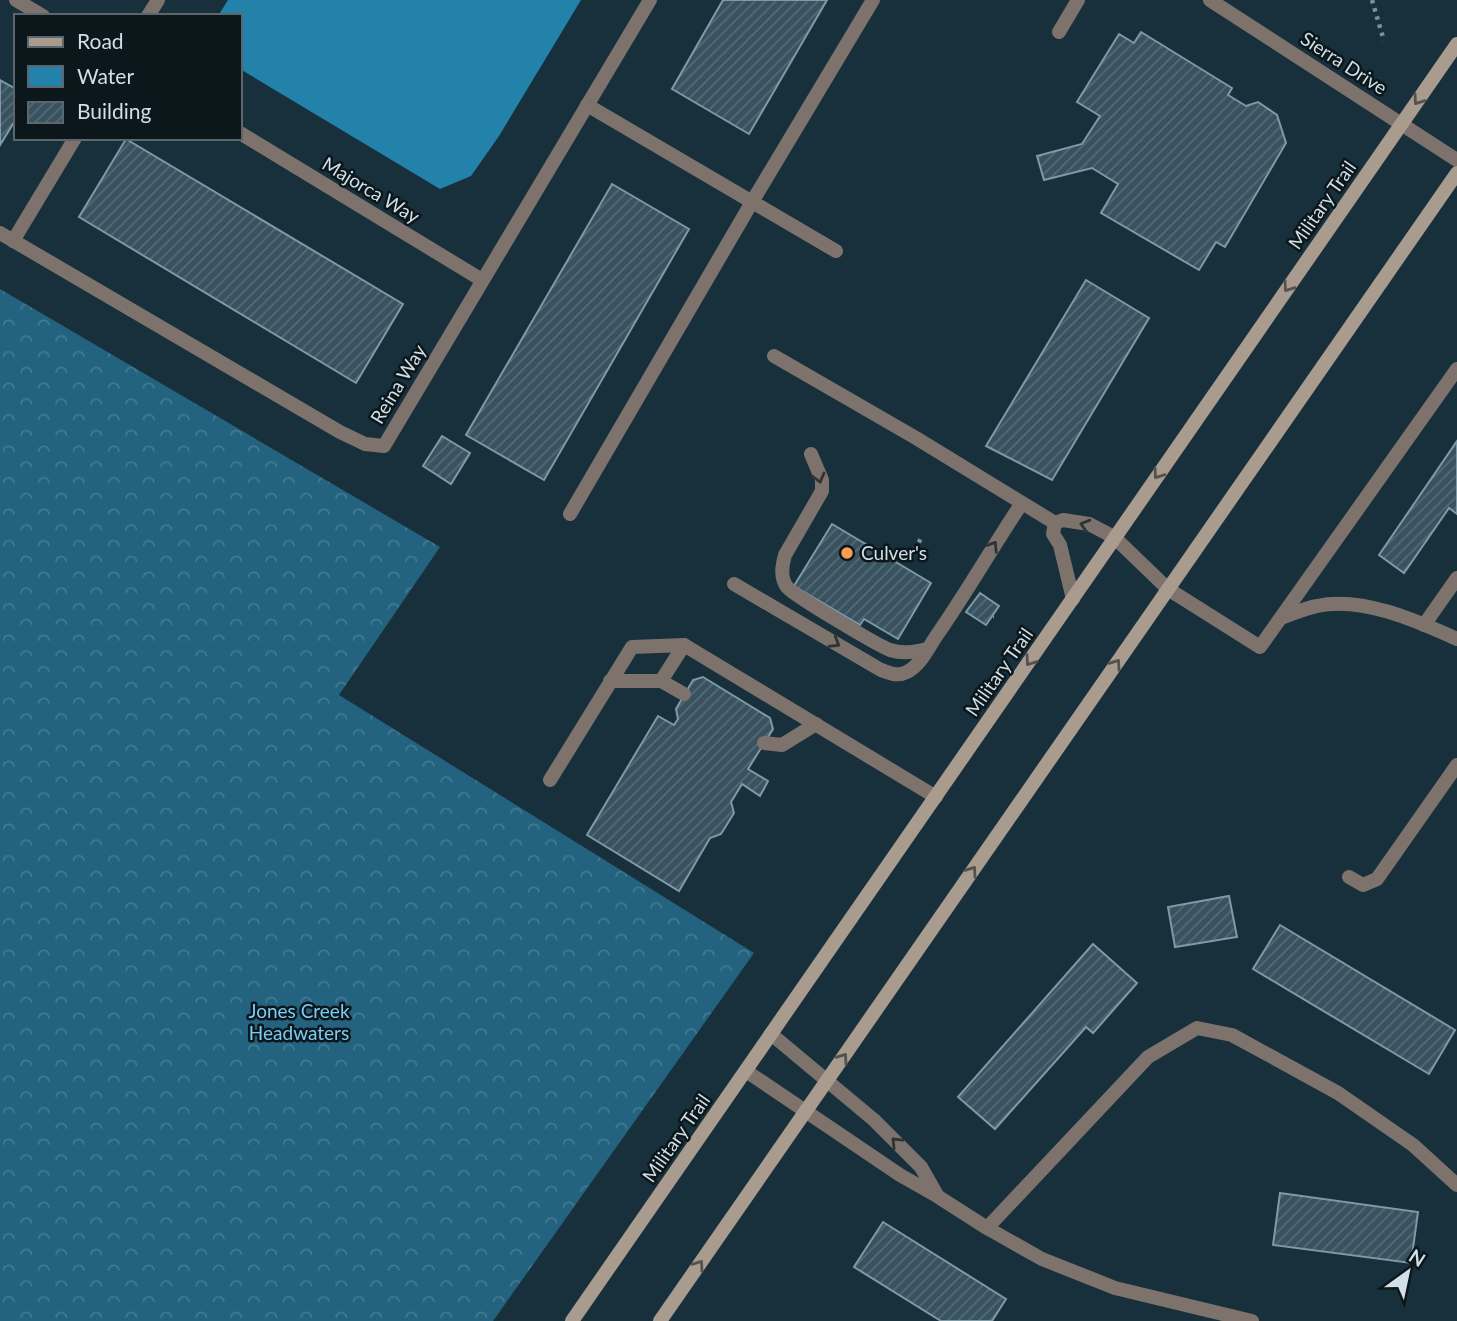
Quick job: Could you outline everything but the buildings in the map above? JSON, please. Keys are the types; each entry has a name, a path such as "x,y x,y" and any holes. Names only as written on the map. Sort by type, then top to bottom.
{"main road":[{"name":"Military Trail","path":"572,1321 1457,44"},
{"path":"660,1321 1457,173"}],"street":[{"path":"16,0 40,14"},
{"name":"Reina Way","path":"6,237 340,432 365,444 384,446 650,0"},
{"path":"570,514 873,0"},
{"path":"1059,32 1078,0"},
{"name":"Sierra Drive","path":"1210,0 1457,160"},
{"path":"587,105 836,251"},
{"name":"Majorca Way","path":"242,134 482,280"},
{"path":"6,237 74,140"},
{"path":"774,356 1055,523"},
{"path":"1055,523 1063,520 1088,524 1114,537 1168,589 1260,648 1457,369"},
{"path":"795,620 781,567 785,555 822,491 821,480 811,454"},
{"path":"734,584 881,670 897,676 919,663 1022,503"},
{"path":"1055,523 1053,534 1060,545 1073,599"},
{"path":"1424,625 1457,578"},
{"path":"788,588 889,649 909,653 927,649"},
{"path":"1282,618 1318,605 1348,604 1393,612 1457,639"},
{"path":"550,779 632,647 684,645 936,797"},
{"path":"661,681 684,645"},
{"path":"610,681 661,681 684,694"},
{"path":"764,743 782,745 816,724"},
{"path":"1349,877 1363,885 1377,879 1457,765"},
{"path":"987,1228 1148,1057 1197,1028 1231,1035 1338,1094 1413,1145 1457,1185"},
{"path":"771,1034 874,1120 921,1167 937,1196"},
{"path":"746,1071 900,1175 1042,1259 1115,1288 1252,1321"}],"path":[{"path":"1372,0 1384,41"},
{"path":"911,557 922,537"}],"green space":[{"name":"Jones Creek Headwaters","path":"0,289 440,547 339,695 754,953 493,1321 0,1321"}],"water":[{"path":"228,0 581,0 499,136 471,176 440,189 242,70 242,14 219,14"}],"place":[{"name":"Culver's","path":"847,553"}]}
